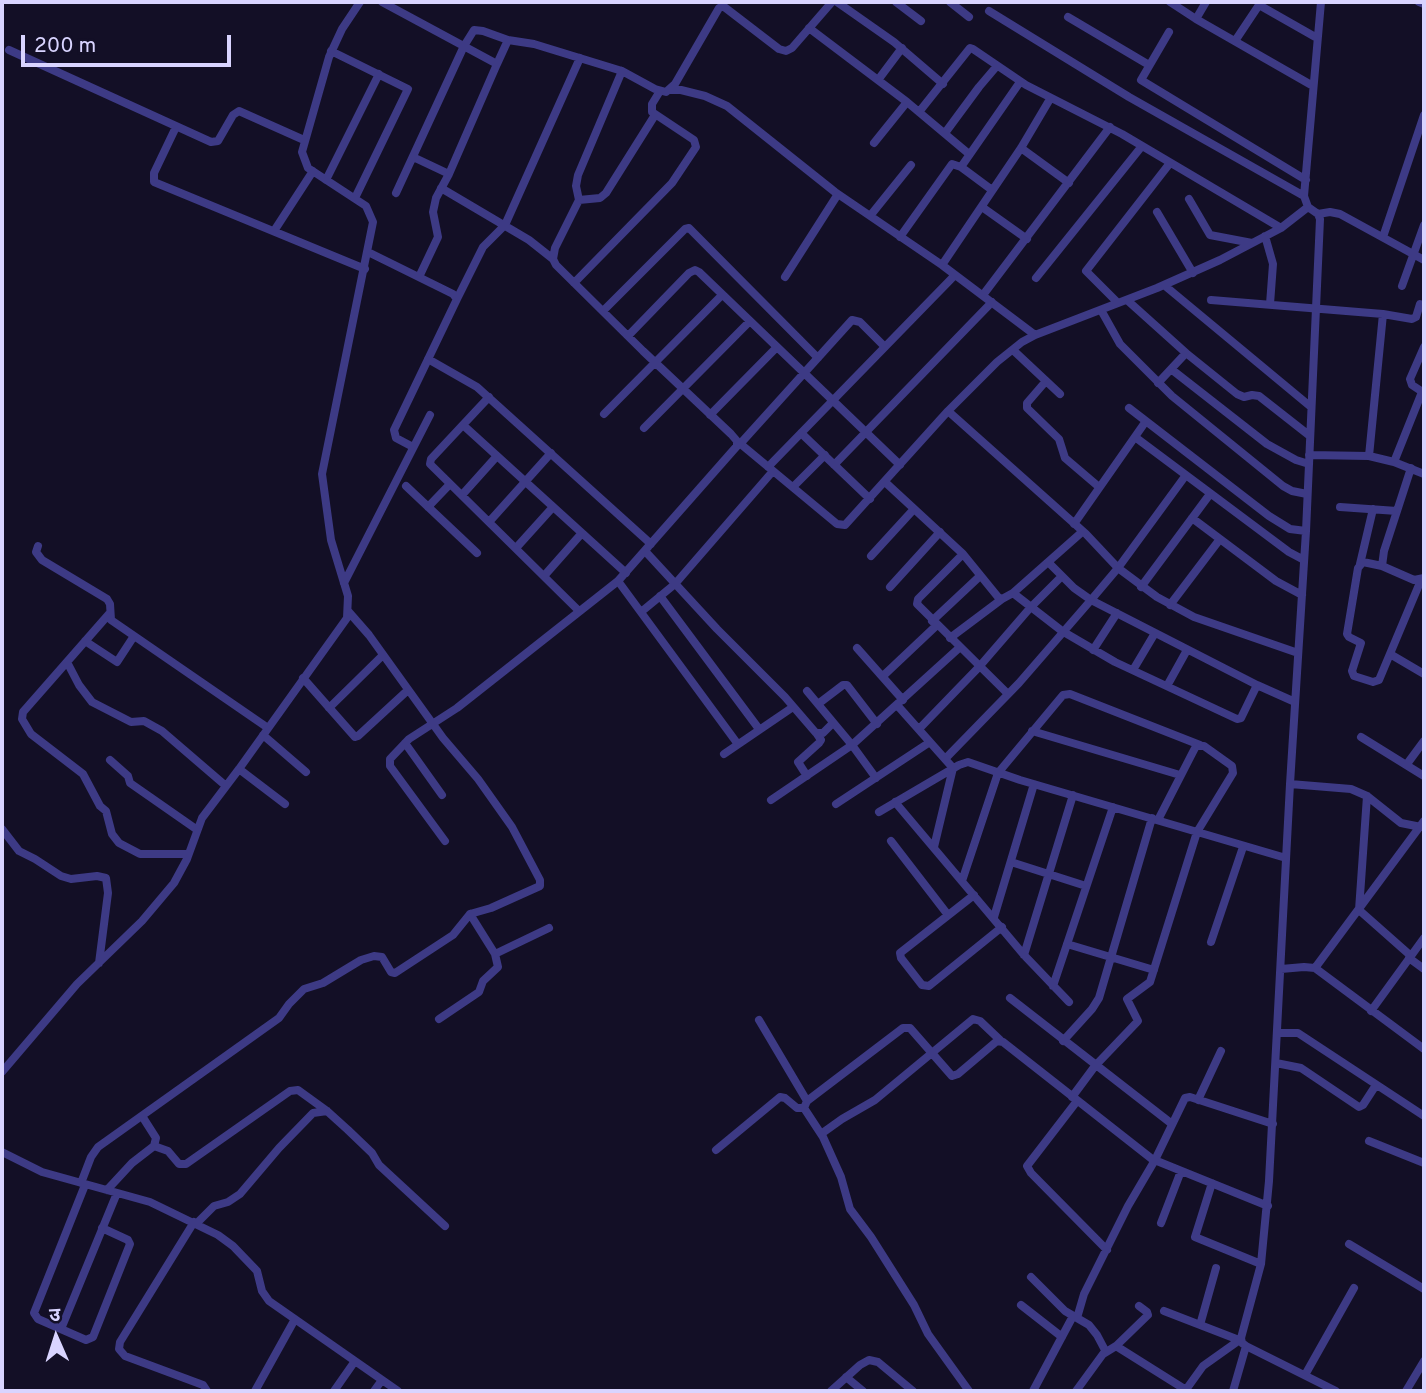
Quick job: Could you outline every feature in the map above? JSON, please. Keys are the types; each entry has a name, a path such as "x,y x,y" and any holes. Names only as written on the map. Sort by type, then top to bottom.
{"street":[{"path":"2,1072 77,984 165,896 174,884 196,829 209,807 345,623 348,596 331,540 322,474 373,233 371,214 366,206 313,172 304,162 302,152 331,51 360,2"},
{"path":"382,2 497,64"},
{"path":"574,283 672,183 696,147 694,140 655,115 651,108 664,91 675,84 721,7 783,51 790,50 835,2 902,48 943,84"},
{"path":"896,2 920,20"},
{"path":"950,2 969,17"},
{"path":"1170,2 1313,86"},
{"path":"1196,19 1206,2"},
{"path":"1321,2 1304,196 1308,207 1318,214 1340,214 1424,260"},
{"path":"1419,2 1424,4"},
{"path":"1235,41 1260,3 1317,38"},
{"path":"989,11 1129,97 1304,196"},
{"path":"1068,17 1149,65"},
{"path":"809,28 907,102 970,154"},
{"path":"396,193 464,46 474,30 478,30 622,71 664,91 681,90 718,101 838,194 943,265 1035,335"},
{"path":"1169,32 1141,76 1142,81 1306,180"},
{"path":"419,277 437,242 438,233 433,212 436,198 508,40"},
{"path":"878,80 902,48"},
{"path":"919,112 970,48 1020,82 1110,127 1281,228"},
{"path":"9,50 215,143 233,115 239,111 304,139"},
{"path":"331,51 406,87 408,93 355,198"},
{"path":"413,447 396,438 394,430 483,247 505,225 580,58"},
{"path":"945,133 996,67"},
{"path":"553,259 555,248 579,200 576,186 578,175 622,71"},
{"path":"326,180 379,74"},
{"path":"961,167 1020,82"},
{"path":"943,265 1021,148 1050,99"},
{"path":"874,143 907,102"},
{"path":"579,200 600,198 607,193 655,115"},
{"path":"1383,237 1424,115"},
{"path":"176,127 154,173 154,181 365,269"},
{"path":"983,295 1110,127"},
{"path":"1036,278 1142,146"},
{"path":"1021,148 1069,183"},
{"path":"413,157 449,174"},
{"path":"1170,163 1086,271 1087,275 1240,396 1259,396 1310,436"},
{"path":"870,216 911,164"},
{"path":"900,237 951,165 961,167 992,190"},
{"path":"274,232 313,172"},
{"path":"442,188 505,225 553,259 574,283 739,443 841,526 850,522 948,411 1013,350 1035,335 1193,273 1281,228 1308,207"},
{"path":"785,277 838,194"},
{"path":"1189,199 1210,235 1252,243"},
{"path":"982,207 1027,239"},
{"path":"1157,212 1193,273"},
{"path":"1233,1391 1261,1264 1268,1206 1306,531 1318,214"},
{"path":"1402,286 1424,225"},
{"path":"603,311 685,229 690,228 818,358"},
{"path":"1265,236 1273,264 1270,304"},
{"path":"369,252 453,294 457,299"},
{"path":"628,336 691,271 699,272 900,465"},
{"path":"641,611 675,584 801,433 955,275"},
{"path":"1164,285 1311,407"},
{"path":"1211,300 1316,307 1412,319 1422,305 1424,294"},
{"path":"604,414 722,295"},
{"path":"834,465 992,302"},
{"path":"1101,310 1115,339 1158,383 1283,486 1307,494"},
{"path":"1369,456 1383,314"},
{"path":"445,841 390,766 390,759 405,743 626,573 736,450 739,443 854,319 885,347"},
{"path":"645,428 750,321"},
{"path":"710,415 777,347"},
{"path":"1394,462 1423,392 1412,385 1410,379 1424,347"},
{"path":"1013,350 1060,394"},
{"path":"1158,383 1186,354"},
{"path":"428,359 467,380 551,453 648,548 675,584 793,707 821,740 798,762 807,776"},
{"path":"1171,369 1267,444 1296,460 1344,454 1369,456 1424,474"},
{"path":"1046,382 1027,403 1027,408 1059,439 1065,458 1099,487"},
{"path":"489,397 430,461 431,466 579,611"},
{"path":"1129,408 1276,521 1290,529 1306,531"},
{"path":"948,411 1141,587 1170,605 1225,629 1298,653"},
{"path":"344,583 430,415"},
{"path":"1074,524 1146,421"},
{"path":"463,425 626,573"},
{"path":"801,433 870,499"},
{"path":"1135,437 1289,552 1304,560"},
{"path":"489,522 551,453"},
{"path":"793,488 825,455"},
{"path":"462,495 497,456"},
{"path":"1382,566 1411,468"},
{"path":"945,759 1008,694 1091,600 1118,568 1186,475"},
{"path":"885,482 963,554 1002,599"},
{"path":"428,507 450,484"},
{"path":"406,486 477,554"},
{"path":"1141,587 1210,494"},
{"path":"516,548 553,507"},
{"path":"1340,507 1397,511"},
{"path":"872,556 914,509"},
{"path":"1373,509 1348,630 1349,637 1361,643 1352,674 1378,682 1423,579"},
{"path":"1192,518 1276,581 1302,595"},
{"path":"890,587 940,532"},
{"path":"950,638 1013,593 1082,532"},
{"path":"544,576 582,533"},
{"path":"1170,605 1220,539"},
{"path":"38,546 36,552 42,560 107,599 111,620 265,732 306,772"},
{"path":"963,554 917,601 918,607 1008,694"},
{"path":"1048,562 1061,577 1091,600 1295,702"},
{"path":"1360,564 1368,562 1415,580 1423,579"},
{"path":"883,676 980,576"},
{"path":"919,729 1061,577"},
{"path":"618,580 737,743"},
{"path":"1013,593 1062,631 1093,650 1237,719 1241,719 1257,685"},
{"path":"660,596 759,729"},
{"path":"102,1228 130,1242 93,1338 86,1340 36,1317 34,1308 95,1150 279,1018 304,989 328,981 361,960 374,956 382,957 391,972 395,973 453,935 470,914 534,891 540,886 540,880 512,827 348,611"},
{"path":"1093,650 1117,613"},
{"path":"109,614 21,717 36,738 83,774 100,806 106,811 110,830 119,843 140,854 188,854"},
{"path":"1133,670 1155,633"},
{"path":"85,641 117,662 134,636"},
{"path":"857,648 883,676 919,729 953,768"},
{"path":"771,800 852,745 959,648"},
{"path":"1167,687 1187,650"},
{"path":"1390,654 1424,674"},
{"path":"330,708 383,655"},
{"path":"67,662 85,695 96,705 131,722 144,721 162,732 226,786"},
{"path":"303,678 352,735 357,737 408,690"},
{"path":"818,704 843,685 847,685 877,724"},
{"path":"807,691 876,778"},
{"path":"962,881 998,773 1059,697 1066,694 1200,745 1229,763 1233,769 1198,832 1148,985 1127,999 1138,1021 1095,1066 1027,1166 1107,1250"},
{"path":"724,754 793,707"},
{"path":"817,734 823,733 833,723"},
{"path":"1032,731 1180,775"},
{"path":"1361,737 1424,776"},
{"path":"1406,764 1424,741"},
{"path":"836,804 930,742"},
{"path":"405,743 442,795"},
{"path":"1063,1041 1097,1003 1155,819 1194,748 1200,745"},
{"path":"110,760 128,776 130,783 196,829"},
{"path":"879,812 953,768 968,762 1286,858"},
{"path":"934,847 953,768"},
{"path":"239,769 285,804"},
{"path":"1290,783 1340,786 1367,796 1402,823 1423,825"},
{"path":"994,917 1034,784"},
{"path":"1024,955 1073,795"},
{"path":"1359,910 1367,796"},
{"path":"895,802 1024,955 1069,1002"},
{"path":"1053,986 1113,807"},
{"path":"1314,968 1423,825"},
{"path":"2,828 17,849 61,876 71,879 97,876 106,878 108,893 99,963"},
{"path":"891,841 948,915"},
{"path":"1211,942 1243,847"},
{"path":"1011,862 1086,886"},
{"path":"974,895 900,953 923,987 929,986 1002,928"},
{"path":"1359,910 1424,969"},
{"path":"439,1019 479,992 481,983 498,967 495,954 470,914"},
{"path":"495,954 549,928"},
{"path":"1371,1011 1424,938"},
{"path":"1067,944 1154,970"},
{"path":"1280,969 1314,968 1424,1049"},
{"path":"1010,998 1172,1124"},
{"path":"821,1135 875,1100 973,1019 980,1021 1000,1040 1155,1160 1268,1206"},
{"path":"759,1020 821,1135 841,1177 850,1209 914,1305 928,1334 969,1391"},
{"path":"716,1150 780,1097 797,1108 806,1104 906,1026 950,1075 954,1076 1000,1040"},
{"path":"1277,1033 1298,1033 1424,1116"},
{"path":"1198,1100 1221,1051"},
{"path":"1276,1063 1301,1068 1359,1107 1376,1085"},
{"path":"155,1146 168,1151 179,1164 186,1164 292,1090 300,1091 327,1111 372,1153 379,1165 445,1226"},
{"path":"1033,1391 1075,1317 1084,1294 1185,1098 1190,1097 1273,1124"},
{"path":"207,1391 203,1385 125,1356 119,1349 121,1342 195,1223 212,1207 228,1202 240,1194 313,1112 327,1111"},
{"path":"107,1190 132,1163 155,1146 156,1138 142,1116"},
{"path":"1369,1142 1424,1163"},
{"path":"2,1152 42,1172 150,1202 195,1223 233,1246 257,1270 265,1297 398,1391"},
{"path":"1161,1223 1181,1171"},
{"path":"1212,1183 1195,1237 1261,1264"},
{"path":"61,1329 117,1193"},
{"path":"1349,1244 1424,1289"},
{"path":"1200,1325 1216,1269"},
{"path":"1031,1277 1075,1317 1094,1330 1105,1352"},
{"path":"1305,1375 1354,1288"},
{"path":"1021,1305 1062,1338"},
{"path":"1076,1391 1105,1352 1116,1346 1148,1315 1139,1306"},
{"path":"1164,1311 1242,1341 1336,1391"},
{"path":"255,1391 295,1319"},
{"path":"1116,1346 1186,1391 1203,1366 1242,1341"},
{"path":"831,1391 865,1361 874,1360 913,1391"},
{"path":"1406,1391 1424,1360"},
{"path":"334,1391 355,1361"},
{"path":"846,1377 863,1391"},
{"path":"374,1391 382,1380"}]}
